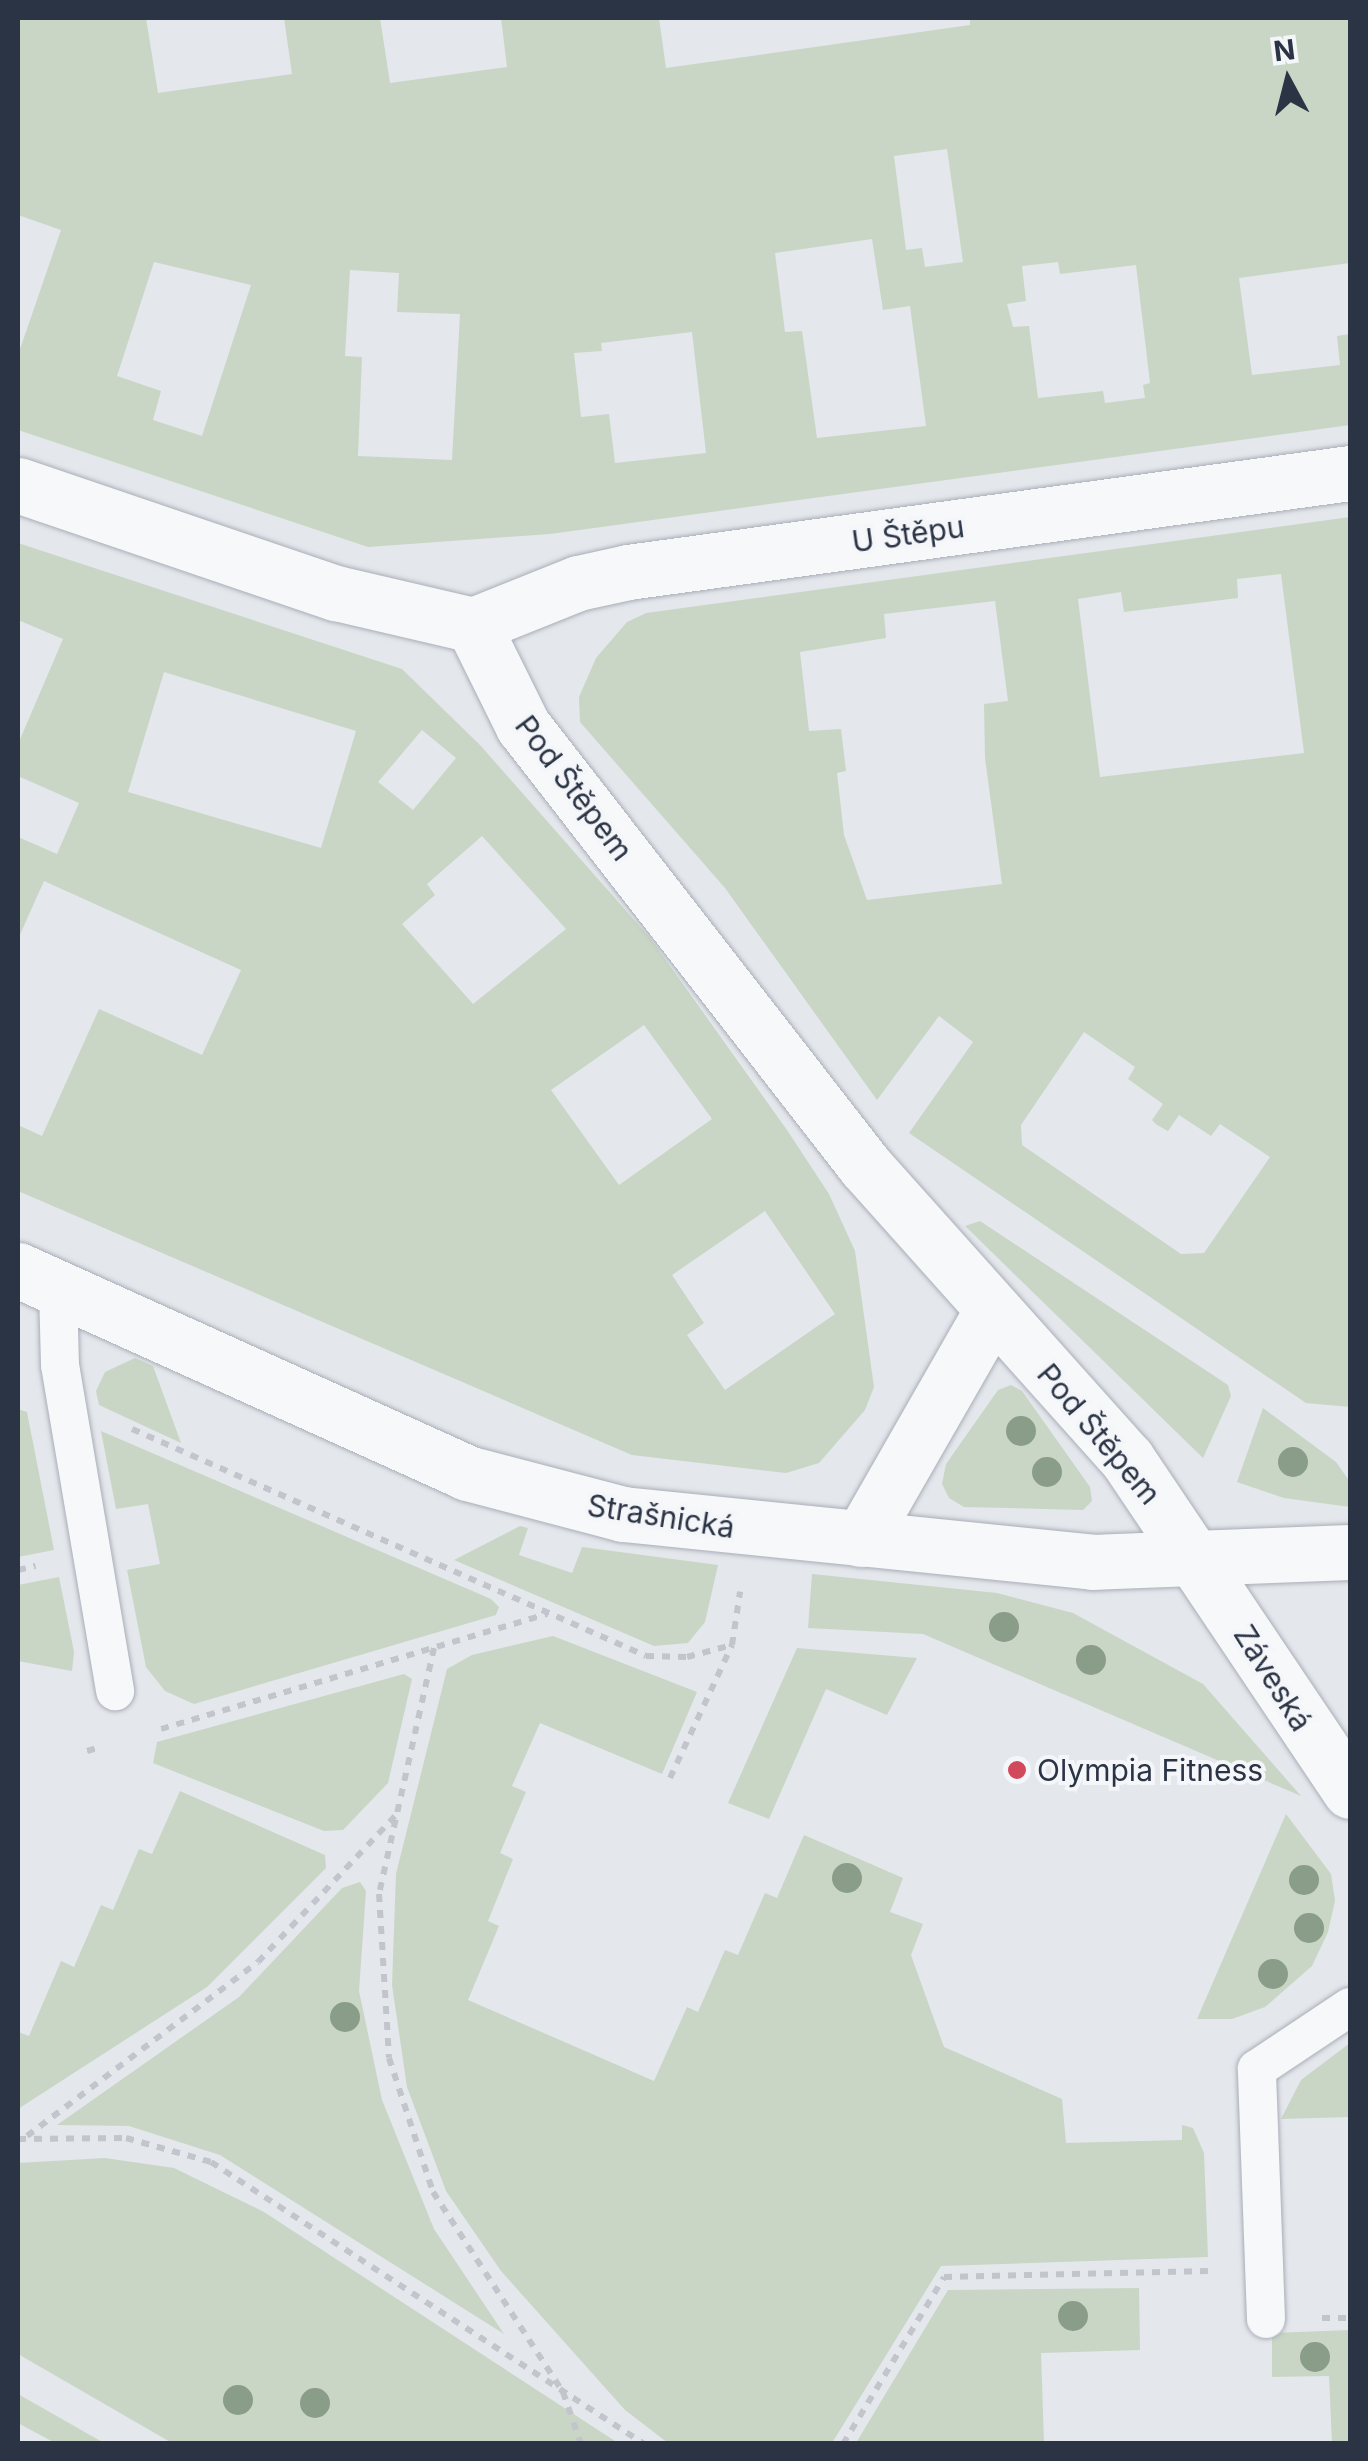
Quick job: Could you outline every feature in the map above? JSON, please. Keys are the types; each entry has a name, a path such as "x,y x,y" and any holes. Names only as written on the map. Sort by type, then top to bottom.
{"street":[{"name":"U Štěpu","path":"473,625 578,583 628,572 1350,473"},
{"path":"18,485 336,593 473,625"},
{"name":"Pod Štěpem","path":"473,625 523,726 865,1166 991,1312 1127,1458 1200,1562"},
{"name":"Strašnická","path":"38,1279 467,1473 640,1517 1092,1562 1200,1562 1350,1552"},
{"path":"861,1539 991,1312"},
{"name":"Záveská","path":"1200,1562 1350,1791"}],"lane":[{"path":"38,1279 60,1365 115,1691"},
{"path":"1266,2319 1257,2069 1350,2007"}],"path":[{"path":"116,1422 646,1656 687,1657 732,1645"},
{"path":"670,1778 732,1645 738,1603"},
{"path":"142,1734 548,1614"},
{"path":"434,1648 378,1922 383,2012 400,2102 458,2239 563,2392 581,2444"},
{"path":"88,1751 106,1745"},
{"path":"20,2137 258,1962 398,1813"},
{"path":"20,2137 126,2138 211,2162 644,2444"},
{"path":"843,2444 944,2277 1209,2271 1210,2321 1350,2318"}],"green space":[{"path":"18,18 146,18 158,93 292,74 284,18 380,18 390,83 507,67 501,18 659,18 666,68 970,25 970,18 1350,18 1350,263 1239,278 1252,375 1340,365 1337,336 1350,334 1350,425 550,534 368,547 18,430 18,355 61,230 18,215","holes":["947,149 963,262 925,267 922,248 906,250 894,156","872,239 883,310 910,306 926,426 817,438 802,331 785,332 775,253","154,262 251,285 202,436 153,420 161,391 117,376","1058,262 1060,274 1136,265 1150,383 1143,385 1145,398 1105,403 1103,391 1038,398 1029,326 1013,327 1007,304 1026,301 1022,266","350,270 399,273 397,312 460,314 452,460 358,456 362,357 345,356","692,332 706,453 615,463 609,414 581,417 574,353 602,351 601,343"]},
{"path":"1350,517 1350,1407 1306,1403 909,1133 973,1042 939,1016 877,1100 725,888 580,722 579,697 596,658 627,622 646,613","holes":["1281,574 1304,753 1100,777 1078,599 1121,592 1124,612 1238,598 1237,579","995,601 1008,701 984,704 985,758 1002,884 867,900 844,835 837,773 846,771 841,729 809,731 800,652 886,638 884,614","1084,1032 1135,1067 1128,1079 1163,1104 1152,1120 1157,1125 1168,1131 1179,1115 1211,1136 1220,1124 1270,1157 1204,1253 1181,1254 1022,1145 1021,1125"]},
{"path":"18,543 402,669 480,745 650,938 829,1194 855,1251 874,1387 865,1410 819,1463 786,1473 632,1455 18,1191 18,1125 42,1136 99,1009 202,1055 241,970 44,881 18,939 18,837 57,854 79,803 18,776 18,744 63,639 18,620","holes":["164,672 356,731 321,848 128,792","422,730 456,758 413,810 378,782","482,836 566,929 473,1004 402,924 435,895 427,884","644,1025 712,1119 619,1185 551,1090","765,1211 835,1314 725,1390 687,1335 704,1323 672,1275"]},
{"path":"980,1221 1228,1385 1231,1396 1203,1458 965,1226"},
{"path":"135,1358 153,1366 181,1443 99,1405 96,1391 105,1372"},
{"path":"1011,1385 1022,1391 1090,1487 1092,1501 1083,1510 964,1507 949,1498 942,1484 946,1464 998,1390"},
{"path":"1263,1408 1336,1462 1348,1479 1350,1507 1284,1498 1237,1482"},
{"path":"18,1409 27,1412 54,1550 18,1557"},
{"path":"101,1431 491,1599 499,1607 496,1615 194,1704 165,1691 146,1667 127,1570 160,1564 148,1504 116,1509"},
{"path":"520,1526 528,1528 519,1555 572,1573 582,1547 718,1565 705,1622 688,1643 654,1646 454,1560"},
{"path":"812,1574 997,1593 1073,1613 1203,1684 1301,1796 923,1634 808,1628"},
{"path":"59,1577 74,1652 72,1671 18,1661 18,1585"},
{"path":"553,1636 697,1692 662,1774 540,1723 512,1786 526,1792 500,1853 513,1859 488,1921 499,1926 468,2000 654,2081 687,2007 698,2012 725,1950 738,1955 765,1893 777,1898 804,1835 903,1878 890,1912 923,1924 911,1955 944,2047 1062,2099 1066,2143 1182,2140 1182,2125 1193,2128 1204,2153 1208,2257 941,2266 832,2443 668,2443 625,2410 501,2271 446,2191 407,2087 392,1985 396,1874 447,1669 472,1655"},
{"path":"797,1648 917,1658 887,1715 826,1689 769,1819 728,1803"},
{"path":"404,1674 412,1679 388,1783 343,1830 324,1831 153,1763 157,1742"},
{"path":"180,1791 325,1855 326,1868 207,1987 18,2109 18,2032 29,2036 61,1961 74,1967 101,1905 113,1910 139,1849 152,1854"},
{"path":"1286,1814 1331,1874 1335,1901 1328,1932 1312,1966 1265,2007 1232,2019 1197,2019"},
{"path":"360,1882 366,1891 359,1991 382,2100 434,2229 504,2334 220,2155 129,2126 57,2125 239,1997 342,1888"},
{"path":"1350,2043 1350,2117 1281,2119 1301,2080"},
{"path":"105,2158 174,2168 264,2212 618,2443 172,2443 18,2354 18,2163"},
{"path":"1139,2288 1140,2350 1041,2353 1044,2443 856,2443 948,2290"},
{"path":"1350,2330 1350,2443 1332,2443 1329,2376 1272,2377 1272,2333"},
{"path":"18,2394 104,2443 55,2443 18,2423"}],"place":[{"name":"Olympia Fitness","path":"1017,1770"}]}
